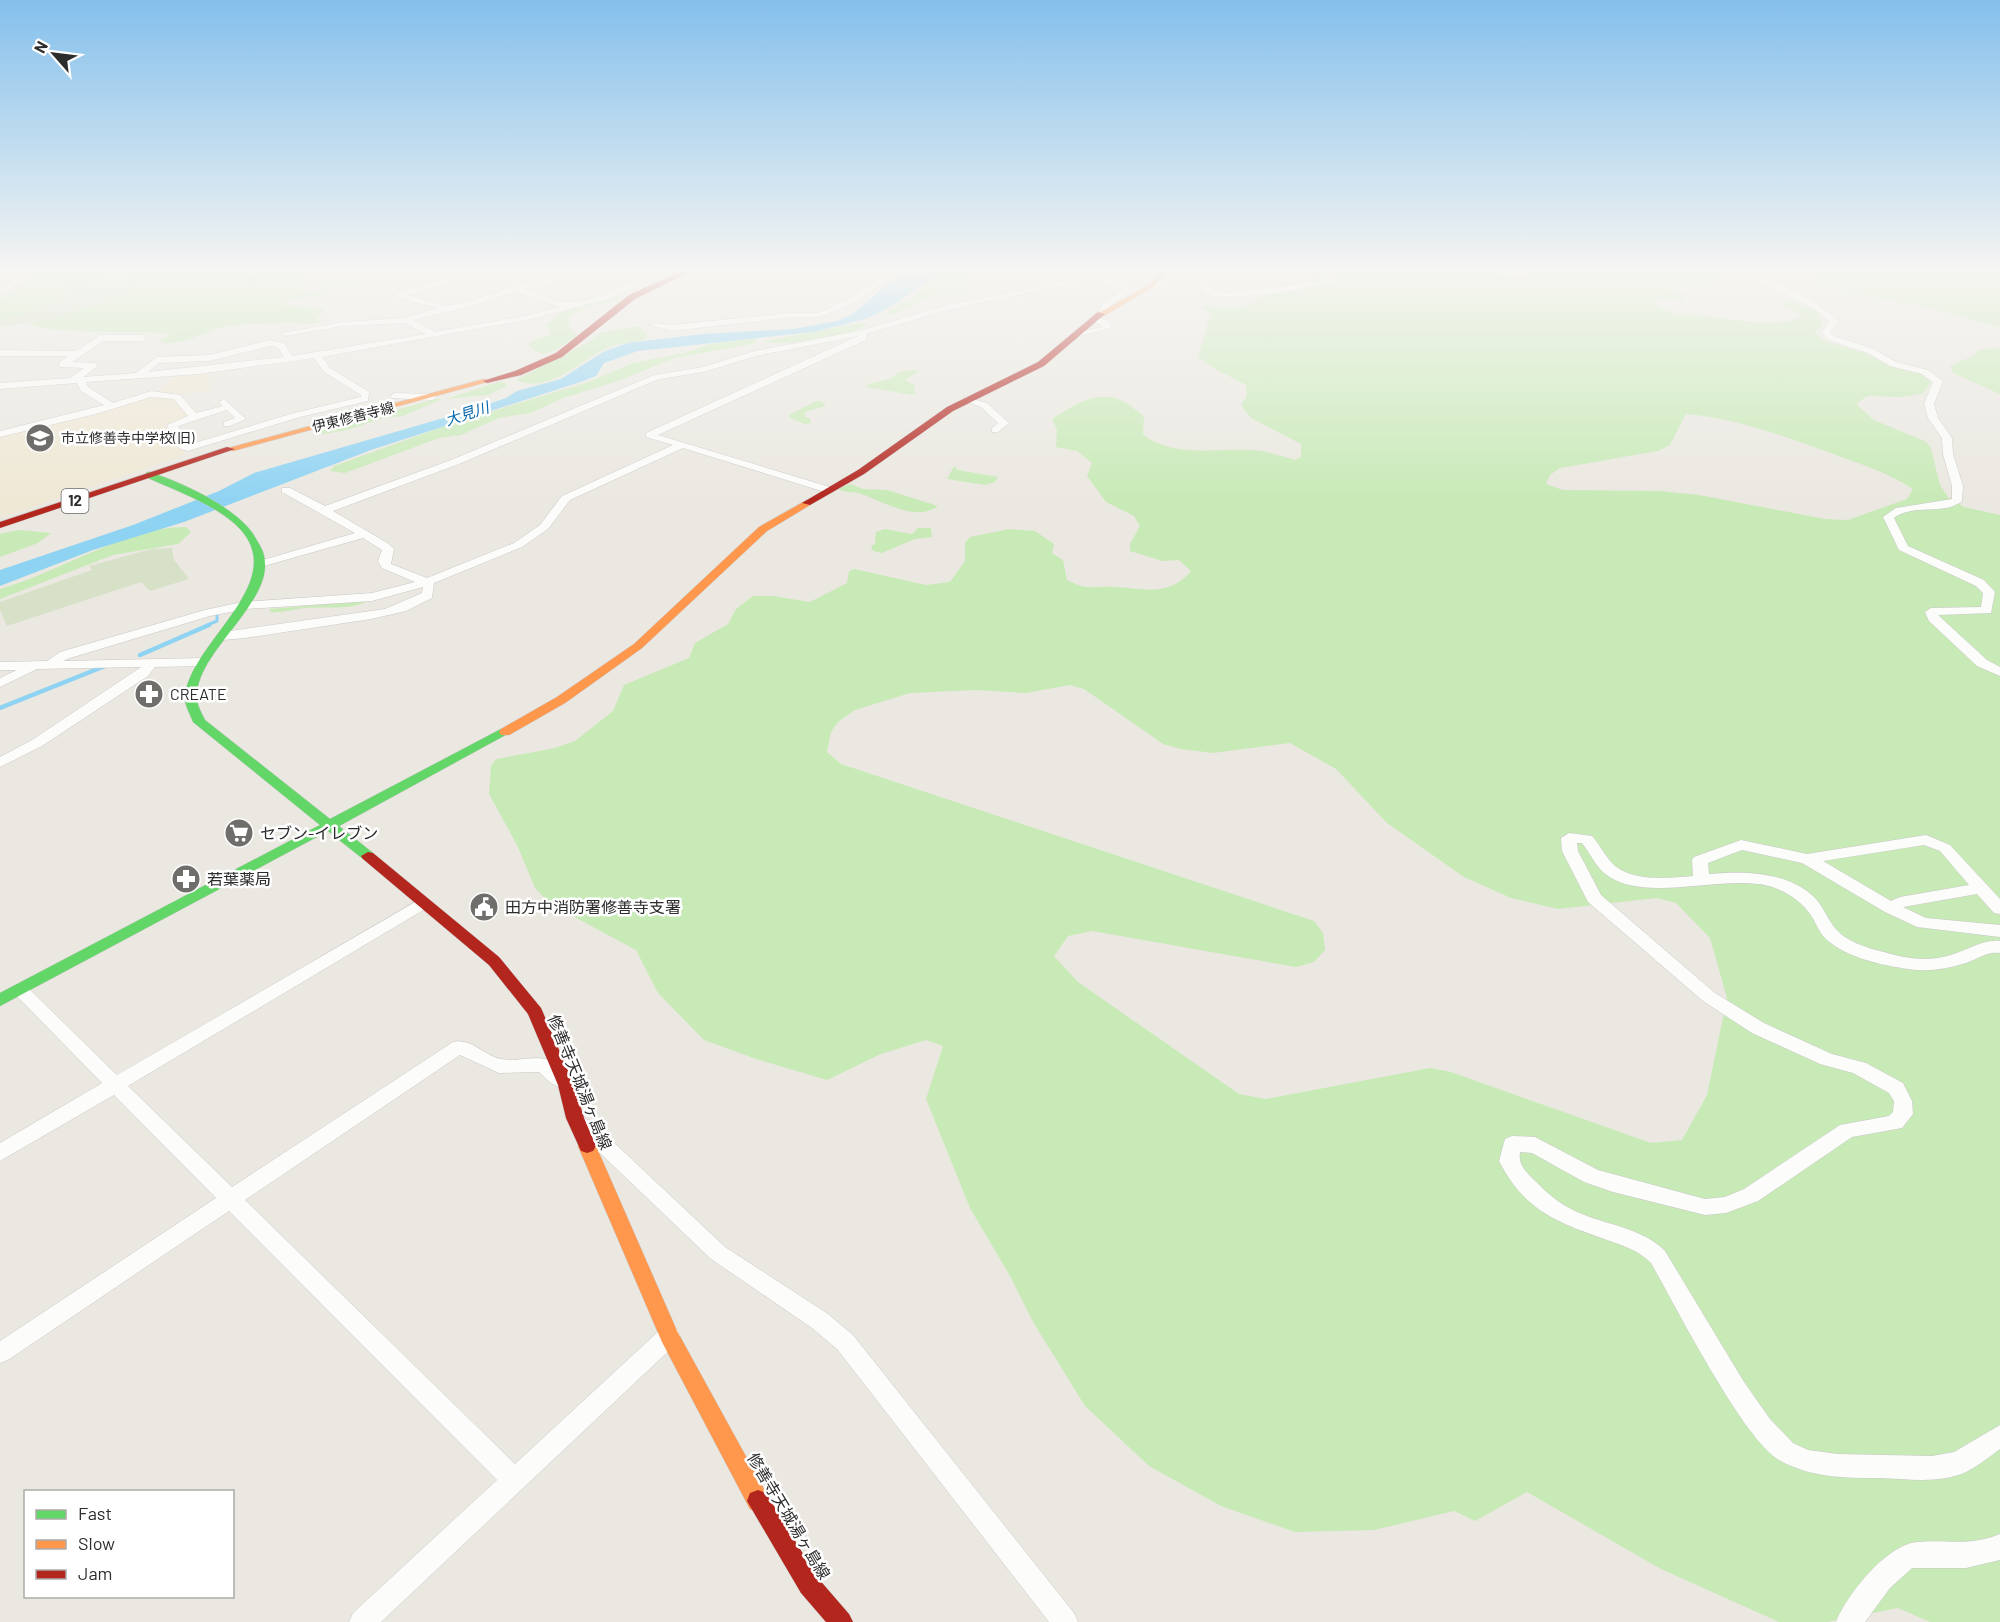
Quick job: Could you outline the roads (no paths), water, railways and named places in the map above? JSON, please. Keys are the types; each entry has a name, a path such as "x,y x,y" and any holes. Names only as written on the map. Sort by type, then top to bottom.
{"main road":[{"name":"伊東修善寺線","path":"0,525 155,478 245,444 518,373 559,355 568,348"},
{"path":"0,1000 329,824 468,753 561,700 645,640 763,529 829,490 969,399 1041,364 1062,348"},
{"path":"155,478 238,522 255,540 260,564"},
{"name":"修善寺天城湯ヶ島線","path":"260,564 257,581 204,662 189,696 190,705 199,722 329,824 494,961 535,1012 566,1084 575,1118 669,1336 777,1534 809,1585 841,1622"}],"street":[{"path":"0,379 78,380 94,365 62,365 86,348"},
{"path":"138,376 157,360 209,358 251,348"},
{"path":"283,348 289,359"},
{"path":"0,386 199,371 359,348"},
{"path":"324,510 455,462 657,377 704,369 755,354 787,348"},
{"path":"829,490 650,435 842,348"},
{"path":"1861,348 1893,364 1924,372 1938,381 1929,404 1934,418 1947,438 1945,451 1952,465 1959,496 1957,501 1947,506 1898,510 1888,517 1903,548 1980,583 1989,592 1988,610 1931,612 1934,618 1982,663 2000,672"},
{"path":"0,353 77,354"},
{"path":"316,355 323,367 366,394 366,403 384,409"},
{"path":"78,380 84,389 112,406"},
{"path":"0,434 151,394 177,397 195,417"},
{"path":"395,396 432,397"},
{"path":"226,424 242,419 227,405 172,425 184,447 188,448 297,415 365,399"},
{"path":"969,399 987,407 1004,423 995,430"},
{"path":"0,683 65,655 223,610 372,597 427,582 518,545 544,527 566,498 682,445"},
{"path":"286,490 385,546 388,549 384,561 386,566 427,582"},
{"path":"260,564 364,534"},
{"path":"223,636 250,635 387,612 428,595 427,582"},
{"path":"212,598 223,610"},
{"path":"116,641 147,664"},
{"path":"0,666 204,662"},
{"path":"0,763 37,743 143,673 147,664"},
{"path":"2000,947 1992,946 1932,965 1874,956 1848,946 1832,934 1813,906 1795,891 1771,881 1744,878 1648,882 1629,879 1610,870 1587,838 1569,838 1569,851 1594,898 1708,997 1758,1028 1827,1059 1859,1068 1896,1088 1903,1101 1903,1114 1895,1123 1847,1130 1751,1195 1726,1205 1705,1207 1620,1186 1592,1176 1535,1145 1512,1144 1509,1161 1518,1178 1547,1206 1570,1218 1647,1246 1668,1274 1736,1389 1762,1427 1785,1451 1806,1461 1838,1466 1932,1468 1959,1462 2000,1436"},
{"path":"1807,859 1926,840 1945,848 2000,909"},
{"path":"1701,879 1700,860 1741,845 1807,859 1891,908 1923,923 2000,931"},
{"path":"1891,908 1900,902 1981,888"},
{"path":"0,1153 424,903"},
{"path":"20,990 515,1482"},
{"path":"0,1353 459,1047 479,1059 499,1065 543,1065 566,1084"},
{"path":"575,1118 718,1253 820,1321 845,1342 1065,1622"},
{"path":"362,1622 515,1482 669,1336"},
{"path":"1849,1622 1893,1568 1906,1557 1924,1554 1946,1556 1991,1551 2000,1547"}],"water":[{"name":"大見川","path":"614,348 669,348 638,351 604,363 596,376 580,382 371,450 184,522 93,550 0,586 0,570 133,525 219,491 254,473 471,410 506,398 517,391 561,379 603,352"}],"waterway":[{"path":"205,626 217,621 217,615"},
{"path":"140,655 209,625"},
{"path":"0,708 105,666"}],"place":[{"name":"市立修善寺中学校(旧)","path":"40,438"},
{"name":"CREATE","path":"149,694"},
{"name":"セブン-イレブン","path":"239,833"},
{"name":"若葉薬局","path":"186,879"},
{"name":"田方中消防署修善寺支署","path":"484,907"}]}
